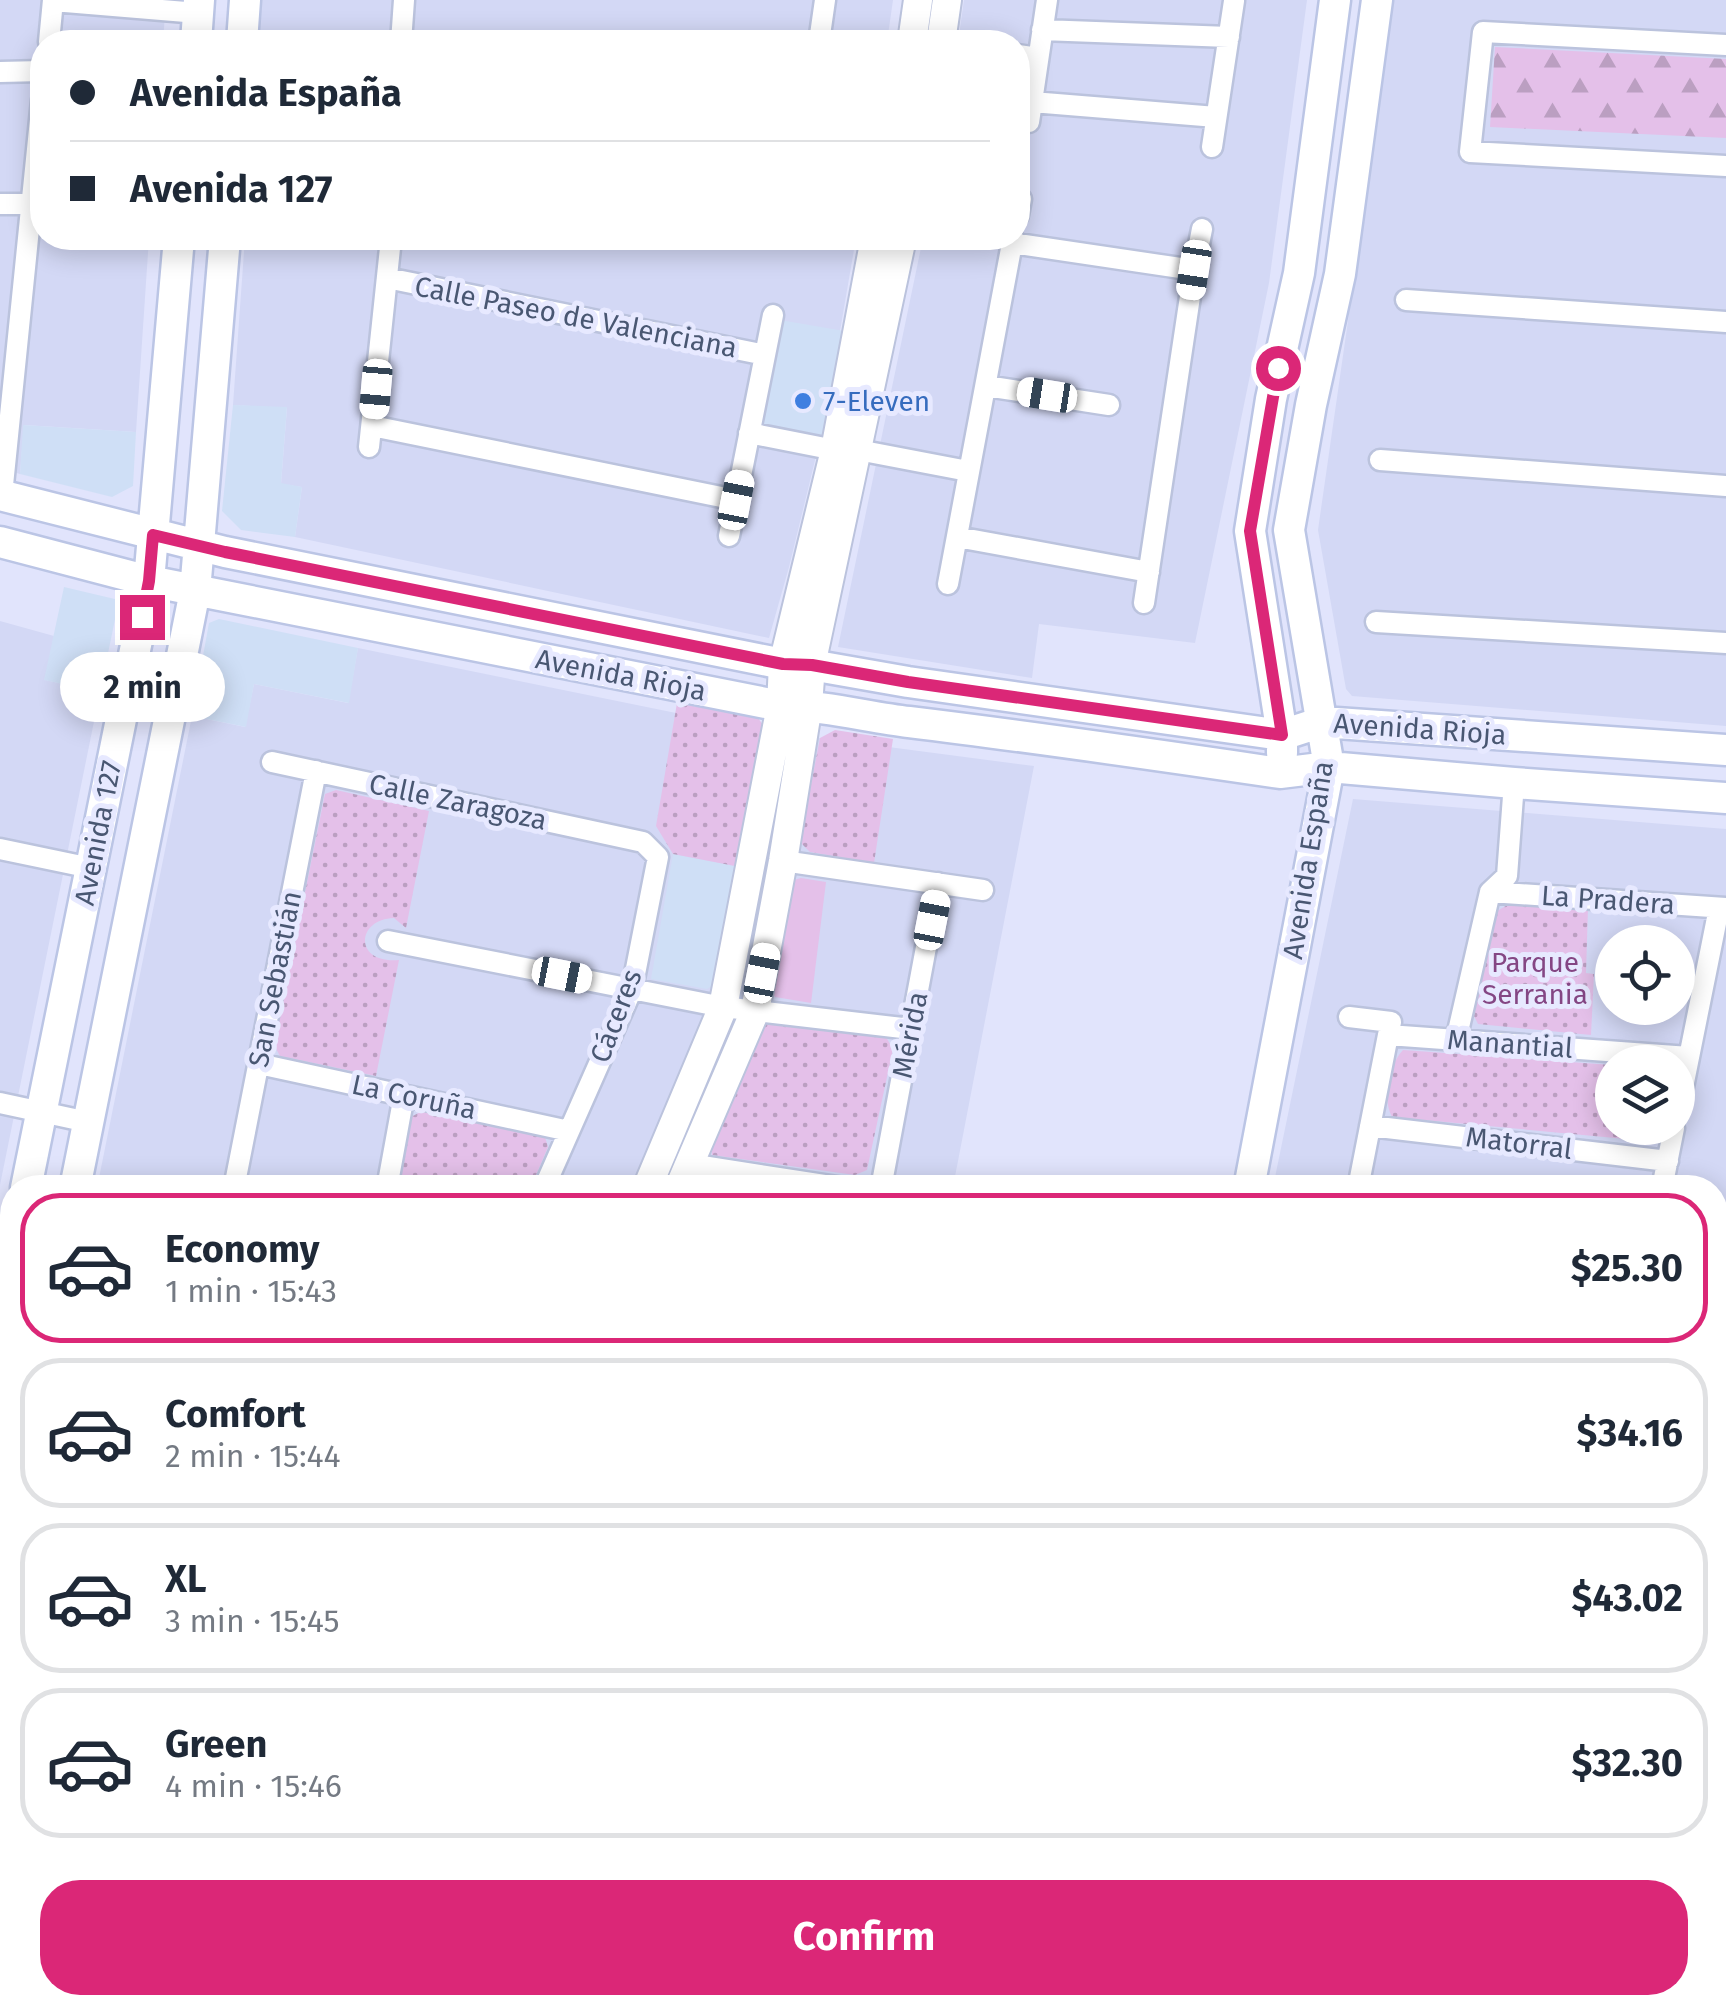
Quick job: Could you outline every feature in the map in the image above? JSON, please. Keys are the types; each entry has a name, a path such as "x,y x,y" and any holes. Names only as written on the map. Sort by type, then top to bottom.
{"main road":[{"path":"243,30 245,0"},
{"name":"Avenida España","path":"1280,772 1282,735 1250,531 1299,272 1335,0"},
{"name":"Avenida España","path":"1251,1175 1329,767 1289,530 1340,274 1377,0"},
{"name":"Avenida 127","path":"29,1175 149,581 178,250"},
{"name":"Avenida 127","path":"77,1175 195,590 224,250"},
{"path":"1272,399 1311,405"},
{"name":"Avenida Rioja","path":"1,495 199,546 797,664 908,682 1282,735 1322,722 1726,750"},
{"name":"Avenida Rioja","path":"0,542 149,581 794,706 1280,772 1329,767 1726,798"},
{"path":"903,721 908,682"},
{"path":"989,731 992,693"}],"street":[{"path":"49,30 53,0 198,18"},
{"path":"402,30 404,0"},
{"path":"821,30 825,0"},
{"path":"918,0 919,30"},
{"path":"943,30 947,0"},
{"path":"1030,52 1042,30 1047,0"},
{"path":"1212,148 1234,1"},
{"path":"1042,30 1228,37"},
{"path":"1726,45 1483,32 1470,152 1726,166"},
{"path":"0,72 30,72"},
{"path":"1030,112 1216,117"},
{"path":"0,204 30,204"},
{"path":"1,495 30,223"},
{"path":"1144,603 1202,229"},
{"path":"1030,243 1194,270"},
{"name":"Calle Paseo de Valenciana","path":"369,448 390,250"},
{"path":"847,450 873,250"},
{"path":"684,1175 754,1011 784,861 797,664 899,250"},
{"path":"948,584 1011,250"},
{"name":"Calle Paseo de Valenciana","path":"387,278 765,355"},
{"path":"1406,300 1726,322"},
{"name":"Calle Paseo de Valenciana","path":"729,536 773,314"},
{"path":"986,386 1109,405"},
{"path":"372,426 736,500"},
{"path":"749,433 968,471"},
{"path":"1380,460 1726,486"},
{"path":"957,537 1149,572"},
{"path":"1376,622 1726,643"},
{"path":"653,1175 724,1007 794,706"},
{"name":"Calle Zaragoza","path":"272,762 643,842"},
{"name":"San Sebastián","path":"237,1175 316,771"},
{"path":"1456,1040 1490,892 1507,876 1514,783"},
{"name":"Cáceres","path":"550,1175 632,989 658,857 643,842"},
{"path":"0,849 91,868"},
{"path":"784,861 983,890"},
{"name":"Mérida","path":"884,1175 938,883"},
{"name":"La Pradera","path":"1490,892 1723,908"},
{"path":"1692,1045 1723,908"},
{"path":"388,941 724,1007 911,1029"},
{"name":"Manantial","path":"1349,1018 1391,1022 1388,1036 1595,1050"},
{"path":"1361,1175 1388,1036"},
{"name":"La Coruña","path":"259,1064 569,1131"},
{"path":"389,1175 404,1095"},
{"path":"0,1103 88,1122"},
{"name":"Matorral","path":"1370,1126 1668,1160"},
{"path":"1665,1175 1671,1145"}],"shaded area":[{"path":"0,0 166,0 164,30 30,30 30,250 148,250 136,432 24,425 20,474 0,468"},
{"path":"261,0 893,0 889,30 259,30"},
{"path":"964,0 1307,0 1269,283 1195,643 1039,624 1032,678 838,647 921,250 1030,250 1030,30 960,30"},
{"path":"1394,0 1726,0 1726,726 1352,696 1346,689 1318,530"},
{"path":"244,250 854,250 840,331 781,321 820,440 769,638 295,537 302,487 281,484 287,408 233,405"},
{"path":"780,320 850,332 832,431 820,440 760,427"},
{"path":"233,405 287,407 281,483 302,487 295,537 241,530 222,511"},
{"path":"23,425 136,432 133,486 112,497 20,474"},
{"path":"64,587 119,600 100,692 44,680"},
{"path":"219,619 358,648 349,703 254,684 246,727 192,716 209,623"},
{"path":"0,621 54,636 45,680 100,692 0,1175"},
{"path":"358,648 676,713 820,738 1034,766 955,1175 100,1175 192,716 245,727 254,684 348,703"},
{"path":"1353,799 1726,829 1726,1175 1275,1175"},
{"path":"673,854 740,867 718,982 707,989 651,979"}],"green space":[{"path":"1495,47 1726,59 1726,138 1490,127"},
{"path":"677,703 758,718 766,729 740,867 673,854 656,826"},
{"path":"835,730 893,739 874,863 810,852 800,842 820,738"},
{"path":"336,790 429,811 406,928 394,918 381,920 372,926 365,941 373,955 399,960 376,1076 280,1056 274,1045 325,794"},
{"path":"801,878 826,882 811,1003 775,997 771,989 790,881"},
{"name":"Parque Serrania","path":"1511,903 1588,908 1586,973 1594,974 1591,1035 1478,1024 1474,1016 1497,911"},
{"path":"768,1019 886,1037 893,1049 867,1170 855,1175 712,1155 711,1145 755,1025"},
{"name":"Parque Serrania","path":"1403,1050 1595,1064 1595,1136 1392,1117 1387,1101 1394,1065"},
{"path":"422,1111 545,1137 548,1147 536,1175 401,1175 411,1117"}],"place":[{"name":"7-Eleven","path":"803,401"}],"route":[{"path":"142,617 153,535 783,664 812,665 1282,735 1250,531 1278,368"}]}
